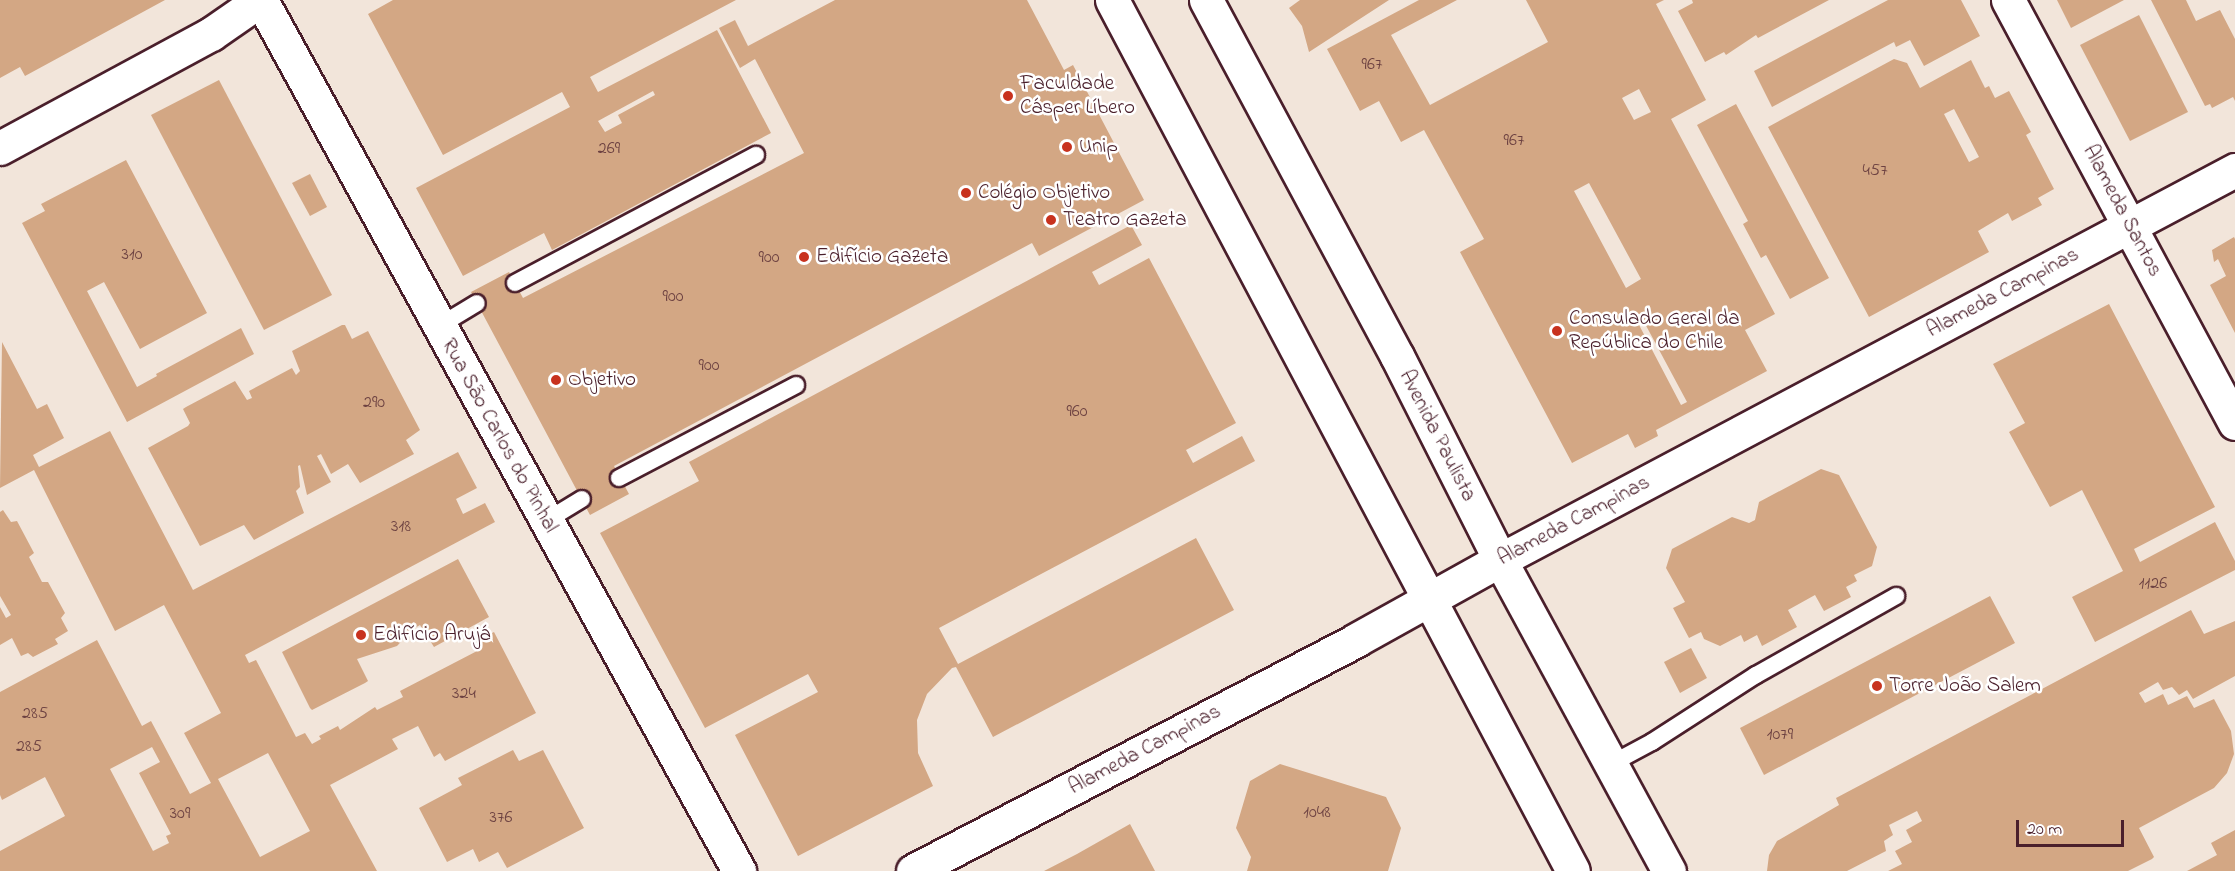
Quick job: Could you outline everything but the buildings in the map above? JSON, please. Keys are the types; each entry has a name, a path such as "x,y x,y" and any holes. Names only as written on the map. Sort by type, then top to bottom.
{"street":[{"path":"0,148 211,34 261,0"},
{"name":"Rua São Carlos do Pinhal","path":"261,0 739,871"},
{"path":"1112,0 1573,871"},
{"name":"Avenida Paulista","path":"1206,0 1397,356 1500,560 1669,871"},
{"name":"Alameda Santos","path":"2008,0 2131,225 2235,423"},
{"name":"Alameda Campinas","path":"913,871 1431,599 1500,560 2235,170"}],"lane":[{"path":"515,283 756,155"},
{"path":"439,326 477,303"},
{"path":"619,478 796,386"},
{"path":"546,521 582,499"},
{"path":"1611,764 1652,742 1756,675 1896,596"}],"place":[{"name":"Faculdade Cásper Líbero","path":"1008,96"},
{"name":"Unip","path":"1067,147"},
{"name":"Colégio Objetivo","path":"966,193"},
{"name":"Teatro Gazeta","path":"1051,220"},
{"name":"Edifício Gazeta","path":"804,257"},
{"name":"Consulado Geral da República do Chile","path":"1557,331"},
{"name":"Objetivo","path":"556,380"},
{"name":"Edifício Arujá","path":"361,635"},
{"name":"Torre João Salem","path":"1877,686"}]}
